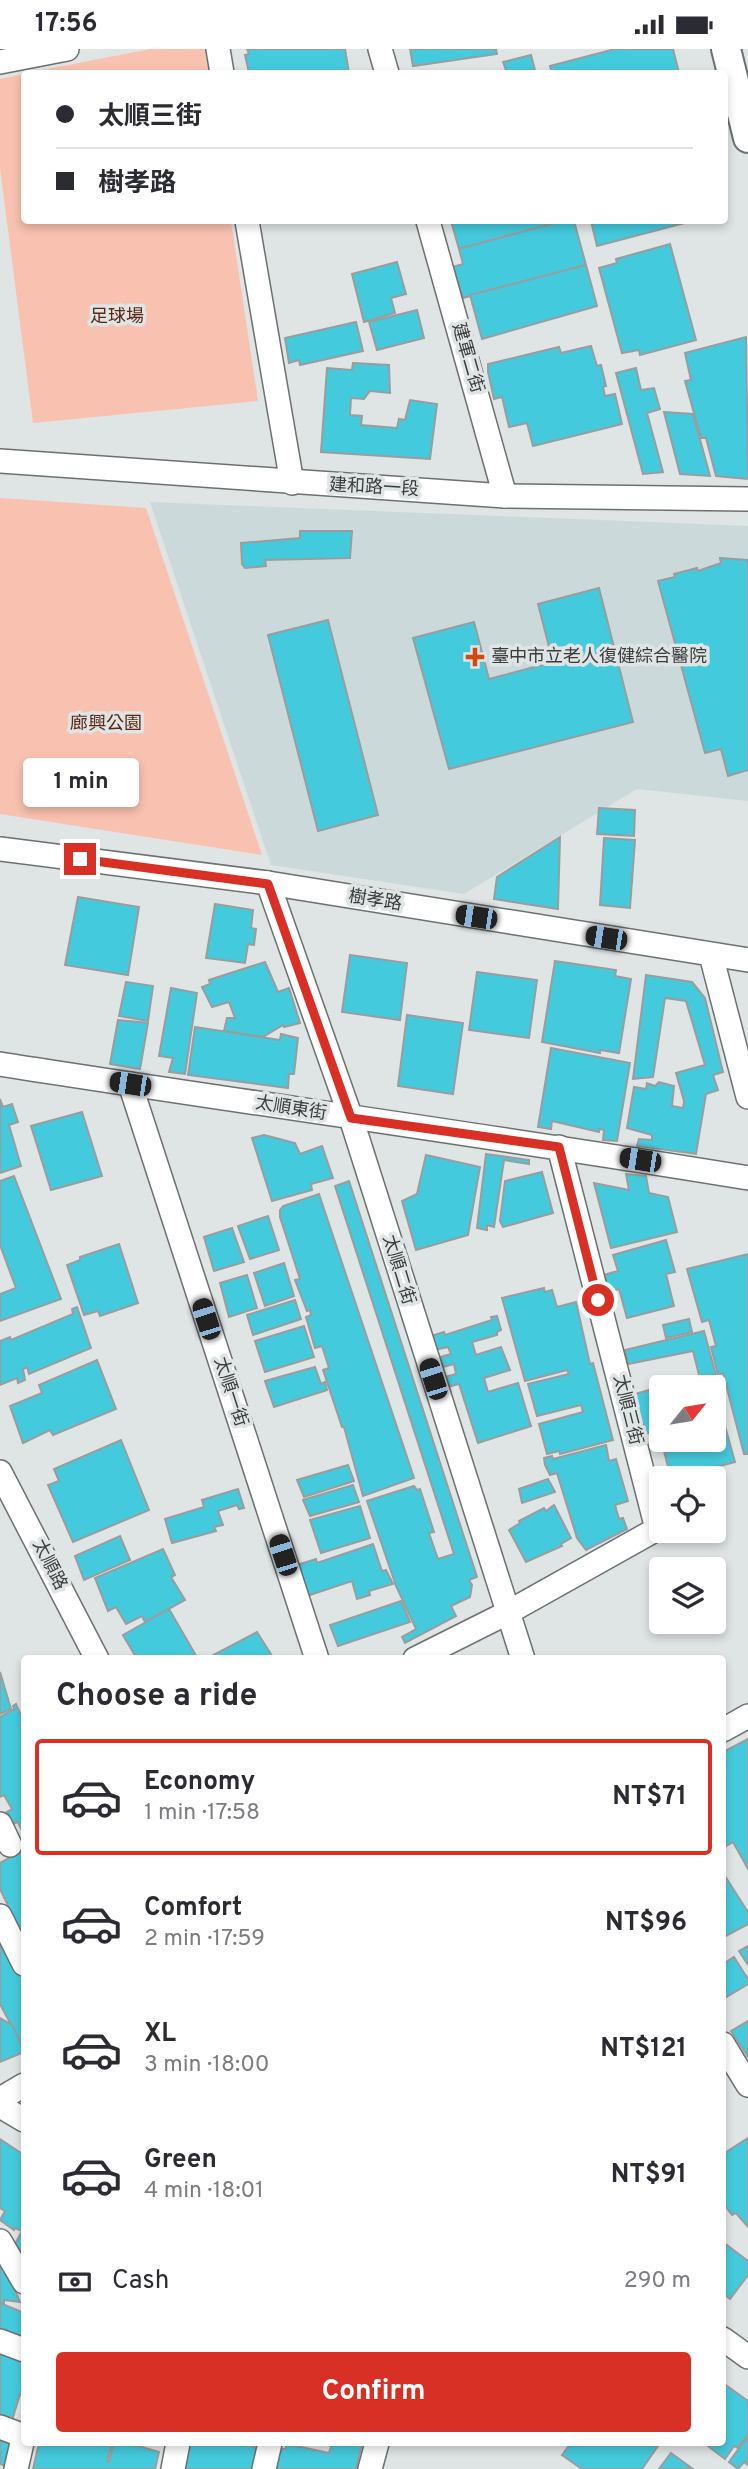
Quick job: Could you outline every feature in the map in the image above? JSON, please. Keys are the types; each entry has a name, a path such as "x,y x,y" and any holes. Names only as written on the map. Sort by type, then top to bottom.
{"main road":[{"path":"726,49 748,138"}],"street":[{"path":"0,62 67,49"},
{"path":"218,49 222,70"},
{"path":"380,49 386,70"},
{"path":"248,224 292,483"},
{"name":"建軍二街","path":"429,224 505,496"},
{"name":"建和路一段","path":"0,461 505,496 748,499"},
{"name":"樹孝路","path":"0,849 268,884 748,960"},
{"name":"太順二街","path":"268,884 351,1118 522,1655"},
{"path":"711,954 748,1097"},
{"name":"太順東街","path":"0,1064 559,1147 748,1178"},
{"name":"太順一街","path":"130,1084 316,1655"},
{"name":"太順三街","path":"423,1655 506,1613 657,1529 559,1147"},
{"name":"太順路","path":"0,1472 95,1655"},
{"path":"726,1728 748,1717"},
{"path":"0,1916 21,1958"},
{"path":"726,2050 748,2085"},
{"path":"0,2099 21,2087"},
{"path":"0,2106 21,2118"},
{"path":"0,2241 21,2277"},
{"path":"0,2341 21,2349"},
{"path":"726,2341 748,2357"},
{"path":"0,2427 21,2434"},
{"path":"16,2469 21,2446"},
{"path":"173,2469 177,2446"},
{"path":"264,2469 269,2446"},
{"path":"370,2469 376,2446"}],"shaded area":[{"name":"臺中市立老人復健綜合醫院","path":"150,502 748,526 748,801 637,789 464,894 271,865"}],"green space":[{"path":"151,49 205,49 208,70 42,70"},
{"name":"足球場","path":"21,75 21,224 231,224 258,401 33,423 0,168 0,79"},
{"name":"廊興公園","path":"0,498 146,508 262,855 0,814"}],"building":[{"path":"247,49 345,49 348,70 248,70 245,55 249,54"},
{"path":"410,49 496,49 497,54 413,66"},
{"path":"615,49 673,49 678,70 551,70 550,66"},
{"path":"531,55 535,70 506,70 503,62"},
{"path":"452,224 551,224 459,249"},
{"path":"551,224 575,224 586,265 463,298 453,267 463,264 459,249"},
{"path":"592,224 681,224 597,246"},
{"path":"670,244 696,340 640,355 639,350 622,353 599,268 617,263 616,259"},
{"path":"397,262 406,294 391,298 395,313 364,322 352,274"},
{"path":"586,265 597,306 482,339 470,295"},
{"path":"417,310 424,338 377,350 369,322"},
{"path":"356,322 363,351 300,365 299,360 289,363 285,338"},
{"path":"746,337 748,479 716,476 706,438 701,438 685,381 691,380 685,353"},
{"path":"591,346 597,366 601,365 606,386 603,387 605,396 615,394 622,424 533,446 527,423 509,427 502,397 494,399 488,364 559,347 561,353"},
{"path":"353,363 389,365 390,393 370,391 364,399 351,398 350,415 362,416 361,425 397,428 399,419 405,420 410,400 437,404 430,459 321,452 327,368 352,370"},
{"path":"636,368 641,390 654,388 660,409 647,413 663,472 643,474 616,373"},
{"path":"664,412 693,414 710,476 680,474"},
{"path":"300,531 352,531 350,558 265,560 266,566 245,568 242,564 241,543 300,538"},
{"path":"720,558 748,560 748,770 728,776 721,749 705,753 658,581 675,577 674,574 697,568 698,571 721,563"},
{"path":"599,588 633,722 449,769 413,638 474,622 489,679 553,662 538,604"},
{"path":"328,620 378,815 318,831 268,635"},
{"path":"599,808 635,810 634,836 597,834"},
{"path":"560,837 558,909 494,899 497,877"},
{"path":"604,838 635,840 630,908 600,905"},
{"path":"78,897 139,907 128,975 65,965"},
{"path":"215,904 253,910 251,928 256,929 254,945 248,944 245,963 206,958"},
{"path":"350,955 407,963 400,1020 342,1012"},
{"path":"555,961 616,970 615,976 631,979 619,1053 600,1050 600,1053 542,1042"},
{"path":"265,962 278,992 289,988 300,1023 284,1027 283,1025 263,1037 224,1031 227,1018 235,1018 229,1002 212,1007 202,987 210,984 209,980"},
{"path":"477,972 537,980 529,1038 469,1030"},
{"path":"646,975 692,982 705,998 723,1072 713,1075 718,1090 706,1094 696,1154 637,1146 639,1139 652,1140 652,1135 627,1128 634,1087 646,1089 647,1083 655,1086 659,1082 674,1086 672,1106 683,1108 684,1101 676,1073 705,1065 686,1001 665,998 653,1077 633,1079"},
{"path":"126,982 153,986 148,1021 119,1016"},
{"path":"171,988 197,993 185,1074 169,1072 173,1058 159,1056"},
{"path":"407,1015 463,1023 453,1094 398,1086"},
{"path":"118,1020 148,1023 140,1069 110,1064"},
{"path":"195,1027 280,1040 281,1034 298,1038 294,1074 289,1074 288,1088 188,1075"},
{"path":"551,1048 630,1063 617,1141 603,1140 604,1130 599,1129 599,1132 552,1121 551,1129 538,1127"},
{"path":"0,1099 3,1107 12,1104 18,1122 9,1125 21,1166 0,1173"},
{"path":"82,1112 102,1176 51,1190 31,1126"},
{"path":"264,1135 295,1143 300,1154 322,1146 333,1178 311,1184 312,1190 272,1201 252,1138"},
{"path":"486,1154 529,1160 529,1164 504,1160 494,1227 487,1225 487,1230 477,1228"},
{"path":"426,1155 480,1167 468,1235 416,1250 402,1201 417,1194"},
{"path":"542,1172 553,1213 503,1227 500,1221 505,1181"},
{"path":"626,1174 646,1176 649,1193 668,1197 677,1232 611,1248 594,1183 629,1190"},
{"path":"14,1176 61,1299 0,1321 0,1294 16,1288 0,1245 0,1181"},
{"path":"349,1181 477,1577 469,1580 472,1585 470,1597 451,1606 456,1616 405,1643 402,1637 416,1629 396,1586 367,1501 414,1486 417,1490 420,1489 434,1532 429,1533 438,1559 454,1554 335,1186"},
{"path":"319,1194 414,1478 363,1496 344,1427 323,1370 329,1368 322,1346 315,1348 306,1317 311,1315 310,1310 307,1311 295,1280 300,1279 280,1217 283,1206"},
{"path":"268,1216 279,1250 250,1259 238,1226"},
{"path":"232,1228 244,1262 214,1271 204,1237"},
{"path":"666,1240 675,1272 666,1274 674,1306 627,1318 619,1289 605,1293 600,1276 618,1271 613,1255"},
{"path":"119,1244 138,1303 100,1316 98,1311 84,1315 67,1265 80,1260 80,1257"},
{"path":"748,1254 748,1454 744,1454 726,1385 726,1375 718,1375 711,1347 716,1346 709,1320 702,1322 687,1269"},
{"path":"284,1263 294,1296 265,1306 254,1273"},
{"path":"247,1275 257,1308 229,1317 220,1283"},
{"path":"544,1288 545,1292 552,1290 557,1307 576,1302 590,1364 593,1363 613,1440 560,1454 559,1451 547,1454 539,1424 583,1412 581,1405 537,1416 528,1384 569,1374 567,1370 525,1381 502,1298"},
{"path":"295,1300 301,1319 253,1335 247,1315"},
{"path":"77,1307 91,1348 29,1374 27,1367 23,1369 25,1380 18,1383 17,1378 0,1385 0,1341 10,1337 11,1340 73,1314 72,1309"},
{"path":"497,1316 501,1330 497,1335 472,1342 476,1355 501,1347 510,1370 484,1378 488,1392 518,1383 531,1426 478,1443 459,1384 447,1387 445,1377 456,1374 454,1364 443,1367 440,1357 451,1354 448,1347 435,1350 431,1336 444,1332 445,1335"},
{"path":"689,1319 692,1332 666,1338 663,1325"},
{"path":"304,1326 314,1357 265,1372 255,1341"},
{"path":"704,1331 716,1375 699,1375 693,1351 628,1364 625,1350"},
{"path":"97,1360 116,1409 53,1435 50,1430 23,1443 10,1406 42,1393 39,1385"},
{"path":"315,1367 321,1384 325,1382 327,1390 274,1407 265,1381"},
{"path":"649,1390 649,1433 644,1434 635,1394"},
{"path":"726,1430 735,1462 720,1466 668,1466 664,1453 726,1453"},
{"path":"121,1440 149,1510 73,1542 48,1485 59,1481 54,1469"},
{"path":"606,1445 609,1461 616,1459 628,1501 615,1505 619,1519 623,1518 627,1529 586,1550 577,1538 557,1473 550,1475 544,1458 552,1456 553,1459"},
{"path":"348,1465 354,1481 304,1497 297,1480"},
{"path":"548,1479 555,1492 522,1503 519,1489"},
{"path":"353,1485 359,1502 310,1516 303,1500"},
{"path":"238,1489 244,1508 239,1509 237,1505 218,1511 223,1525 214,1527 216,1531 172,1543 165,1519 204,1507 202,1500"},
{"path":"554,1505 571,1538 561,1544 562,1546 526,1562 509,1530 520,1523 519,1521 544,1508 546,1511"},
{"path":"360,1506 370,1538 321,1553 310,1520"},
{"path":"120,1536 130,1560 84,1580 75,1556"},
{"path":"373,1544 382,1571 386,1570 393,1584 369,1591 370,1595 357,1599 352,1581 304,1597 294,1566 316,1559 317,1563"},
{"path":"163,1549 175,1575 171,1577 185,1600 145,1622 142,1616 126,1624 116,1607 108,1611 95,1578"},
{"path":"401,1601 410,1622 338,1646 330,1625"},
{"path":"169,1609 196,1655 135,1655 123,1635"},
{"path":"257,1632 271,1655 214,1655"},
{"path":"0,1672 11,1709 0,1714"},
{"path":"16,1704 21,1715 21,1828 18,1822 13,1824 7,1812 12,1809 4,1795 0,1797 0,1717 14,1709"},
{"path":"748,1739 748,1869 733,1842 726,1846 726,1750"},
{"path":"21,1852 21,1933 0,1889 0,1863"},
{"path":"726,1878 748,1912 748,1924 726,1936"},
{"path":"0,1932 21,1972 21,2043 0,2004"},
{"path":"748,1946 748,1965 739,1951"},
{"path":"734,1957 748,1979 748,1984 726,1997 726,1962"},
{"path":"0,2018 12,2025 21,2043 21,2053 0,2062"},
{"path":"748,2021 748,2057 731,2031"},
{"path":"748,2138 748,2227 736,2213 732,2215 726,2207 726,2152"},
{"path":"0,2139 21,2153 21,2231 14,2230 0,2220 5,2211 0,2208"},
{"path":"21,2233 21,2251 14,2246"},
{"path":"726,2244 748,2261 748,2275 730,2299 726,2296"},
{"path":"0,2258 20,2302 4,2300 4,2304 0,2303"},
{"path":"0,2303 21,2312 21,2335 19,2343 0,2336"},
{"path":"0,2346 21,2354 21,2394 11,2424 0,2420"},
{"path":"726,2385 748,2401 748,2434 738,2448 734,2446 725,2459 708,2446 726,2446"},
{"path":"0,2430 14,2435 5,2466 0,2464"},
{"path":"748,2436 748,2465 744,2462 738,2469 729,2462"},
{"path":"38,2446 111,2446 107,2461 109,2462 113,2446 138,2446 159,2452 155,2469 33,2469"},
{"path":"178,2446 258,2448 253,2469 172,2469"},
{"path":"296,2446 329,2453 331,2446 361,2446 356,2469 271,2469 276,2448"},
{"path":"569,2446 658,2446 642,2469 582,2469 562,2455"},
{"path":"671,2453 693,2469 659,2469"}],"place":[{"name":"臺中市立老人復健綜合醫院","path":"475,657"}],"route":[{"path":"80,859 268,884 351,1118 559,1147 598,1300"}]}
